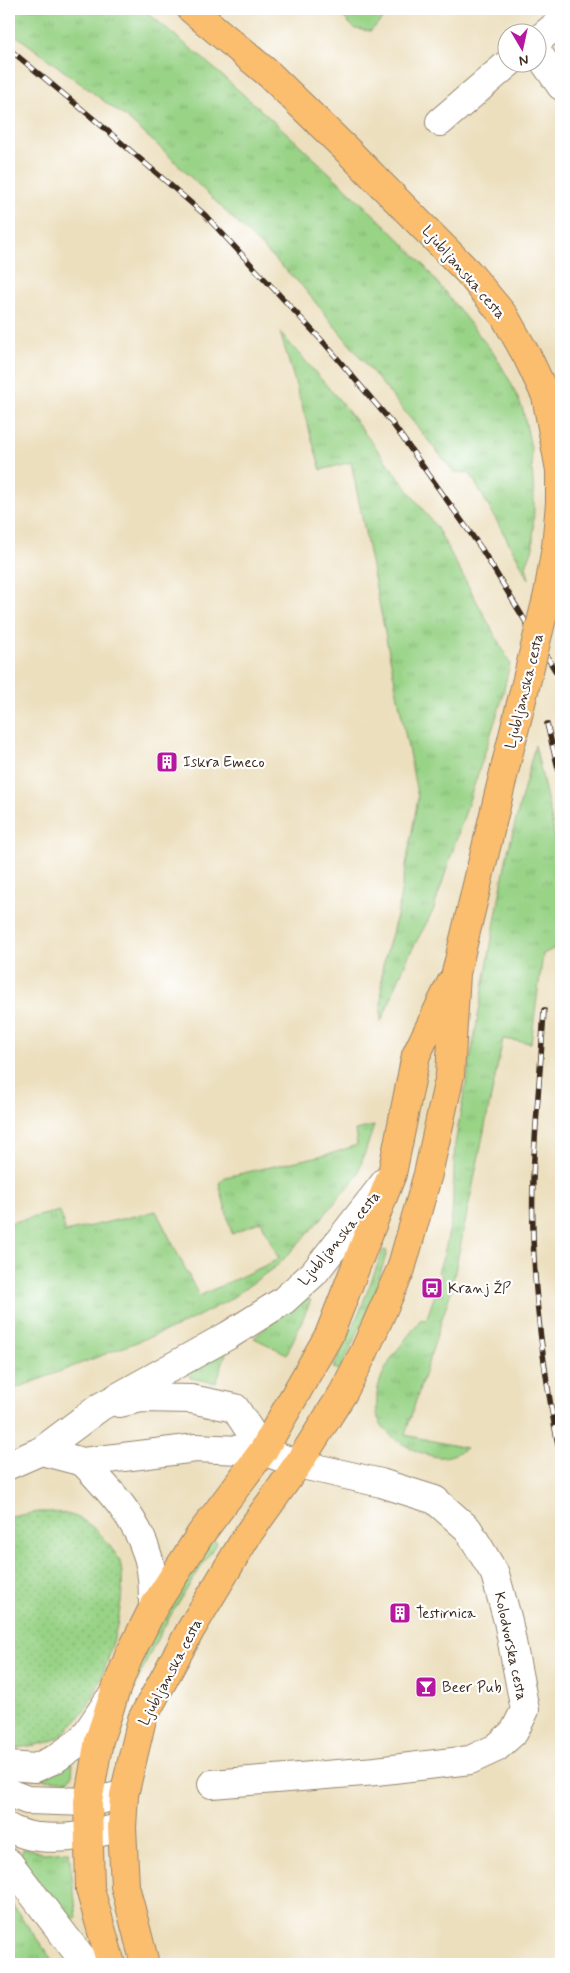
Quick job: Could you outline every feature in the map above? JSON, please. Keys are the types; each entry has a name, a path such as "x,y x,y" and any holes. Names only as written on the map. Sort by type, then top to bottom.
{"main road":[{"name":"Ljubljanska cesta","path":"145,1964 125,1886 122,1827 124,1795 142,1719 191,1629 248,1534 298,1464 343,1393 364,1352 401,1269 428,1174 450,1075 456,973 548,594 559,521 560,470 546,396 528,358 505,317 468,272 350,152 270,75 191,9"},
{"name":"Ljubljanska cesta","path":"392,1174 416,1055 456,973"},
{"path":"112,1964 90,1889 88,1802 99,1740 116,1689 129,1656 153,1608 200,1535 263,1451 329,1335 392,1174"}],"street":[{"path":"548,32 561,21"},
{"path":"548,67 561,86"},
{"path":"440,122 498,72"},
{"name":"Ljubljanska cesta","path":"9,1465 42,1451 100,1407 221,1340 283,1301 314,1273 392,1174"},
{"name":"Ljubljanska cesta","path":"100,1407 141,1398 191,1399 235,1408 263,1451"},
{"path":"42,1451 83,1462 196,1448 263,1451 298,1464"},
{"path":"83,1462 129,1516 146,1550 153,1582 153,1608"},
{"name":"Kolodvorska cesta","path":"212,1784 470,1760 496,1748 514,1732 524,1710 508,1620 495,1574 468,1529 435,1500 381,1483 298,1464"},
{"path":"9,1766 35,1768 55,1759 82,1740 116,1689"},
{"path":"9,1793 27,1800 88,1802 124,1795"},
{"path":"9,1828 38,1838 88,1836 122,1827"},
{"path":"9,1863 86,1964"}],"green space":[{"path":"9,9 143,9 201,57 290,136 385,225 421,262 495,355 510,381 523,410 531,448 534,497 533,548 526,566 529,579 470,473 454,472 302,286 163,150 128,119 9,30"},
{"path":"335,9 393,9 371,31 355,29"},
{"path":"280,332 341,402 437,528 510,663 500,706 433,911 408,957 381,1022 382,969 397,915 418,798 351,462 321,470"},
{"path":"535,745 551,816 561,877 561,945 543,954 531,1043 503,1039 451,1291 405,1435 466,1448 453,1455 438,1457 412,1449 388,1433 378,1418 377,1395 383,1375 394,1355 421,1319 426,1320 442,1275 438,1272 452,1218 455,1144 507,855"},
{"path":"374,1126 357,1176 321,1219 279,1264 229,1300 181,1325 9,1391 9,1223 60,1211 65,1232 156,1211 199,1296 279,1259 261,1221 232,1234 219,1183 225,1177 333,1153 357,1145 355,1130"},
{"path":"383,1250 387,1251 373,1300 340,1370 333,1368 361,1308"},
{"path":"301,1297 311,1300 287,1354 254,1338"},
{"path":"228,1347 216,1383 190,1378 191,1368"},
{"path":"39,1512 71,1515 95,1529 119,1560 122,1577 122,1597 107,1663 91,1701 82,1714 58,1738 14,1749 9,1748 9,1517"},
{"path":"212,1539 217,1542 172,1613 143,1668 114,1757 107,1752 146,1643"},
{"path":"62,1763 73,1763 72,1776 68,1781 19,1777"},
{"path":"23,1849 43,1853 69,1851 77,1918 72,1921 65,1920 23,1860 21,1854"},
{"path":"9,1900 55,1964 9,1964"}],"railway":[{"path":"9,49 205,215 326,345 392,423 481,548 561,680"},
{"path":"547,724 561,780"},
{"path":"544,1010 533,1180 533,1250 543,1355 561,1459"}],"place":[{"name":"Iskra Emeco","path":"167,762"},
{"name":"Kranj ŽP","path":"432,1288"},
{"name":"Testirnica","path":"400,1613"},
{"name":"Beer Pub","path":"426,1687"}]}
